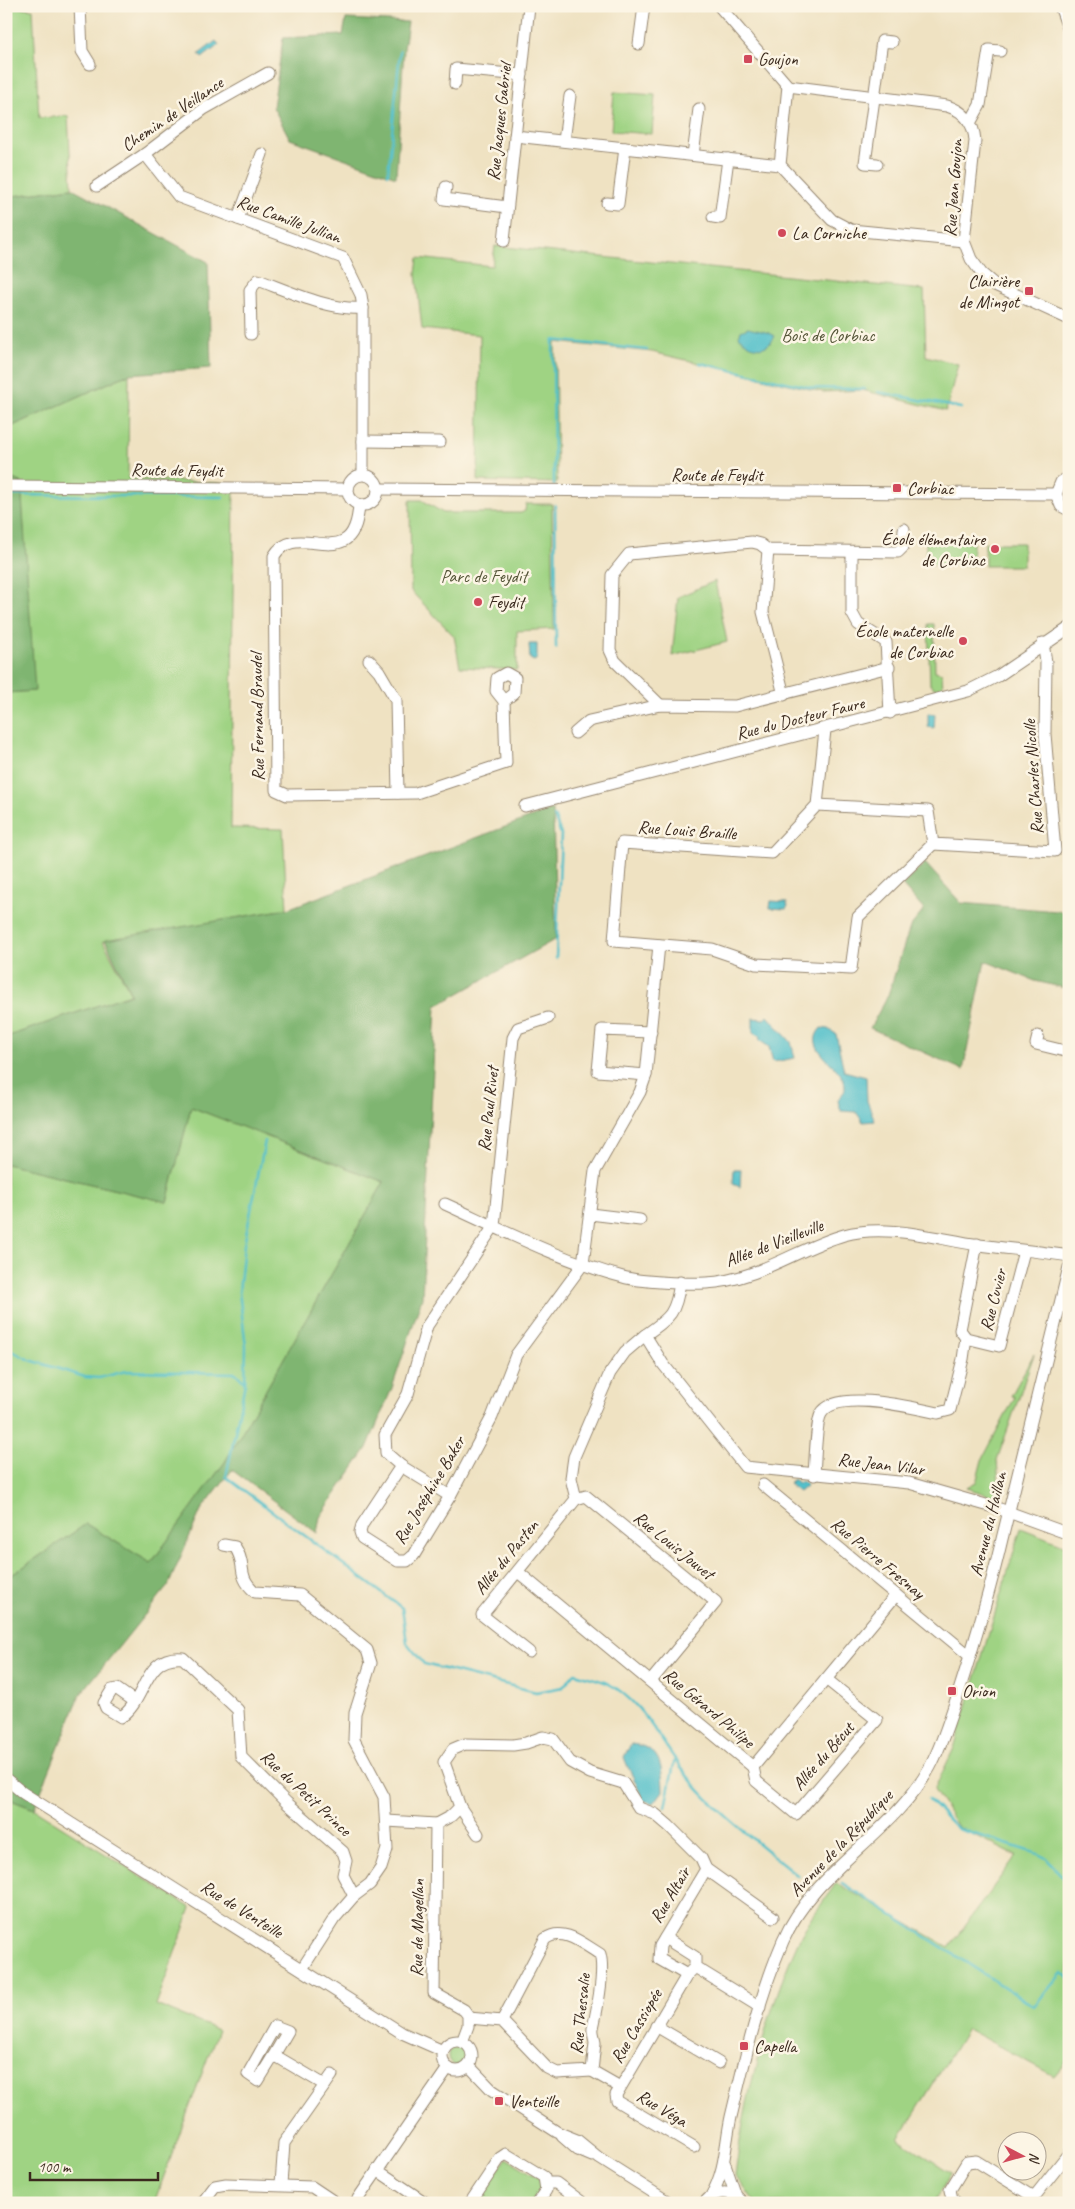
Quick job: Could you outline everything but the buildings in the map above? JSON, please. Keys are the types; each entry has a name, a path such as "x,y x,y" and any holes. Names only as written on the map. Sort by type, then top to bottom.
{"street":[{"path":"80,6 82,51 90,64"},
{"name":"Rue Jacques Gabriel","path":"504,241 529,6"},
{"path":"639,44 644,6"},
{"path":"719,6 788,86 780,165"},
{"path":"1060,6 1069,31"},
{"path":"877,164 866,163 873,98 882,40 892,42"},
{"name":"Rue Jean Goujon","path":"970,122 980,105 989,50 1000,51"},
{"path":"455,84 456,69 522,75"},
{"name":"Chemin de Veillance","path":"97,186 145,154 204,109 268,73"},
{"name":"Rue Jean Goujon","path":"788,86 946,106 962,113 970,122 975,141 964,241 971,259 988,280 1069,319"},
{"path":"564,141 570,96"},
{"path":"693,155 698,109"},
{"path":"515,136 780,165 832,220 851,230 964,241"},
{"path":"607,203 618,204 625,148"},
{"name":"Rue Camille Jullian","path":"145,154 179,197 343,258 361,295 363,308 363,474"},
{"path":"238,219 262,154"},
{"path":"713,217 720,218 728,159"},
{"path":"446,187 444,199 507,207"},
{"path":"251,334 250,290 258,280 319,301 355,309 363,308"},
{"path":"363,441 440,442"},
{"path":"363,474 374,478 378,495 370,503 359,505 351,499 348,489 352,478 363,474"},
{"path":"1069,477 1061,482 1056,494 1061,506 1069,510"},
{"name":"Route de Feydit","path":"6,486 348,489"},
{"name":"Route de Feydit","path":"378,489 1056,494"},
{"name":"Rue Fernand Braudel","path":"359,505 358,520 354,533 346,540 335,543 290,542 279,547 274,556 274,780 276,790 287,795 416,793 506,763 504,701"},
{"path":"660,705 615,661 610,650 612,575 629,554 752,542 760,544 768,550 898,552 903,546 904,529"},
{"path":"768,550 763,612 784,695"},
{"path":"852,552 852,613 858,624 886,642 889,667 890,713"},
{"name":"Rue du Docteur Faure","path":"525,806 825,730 968,691 998,676 1043,643 1069,628"},
{"name":"Rue Charles Nicolle","path":"933,844 1056,851 1045,734 1046,662 1043,643"},
{"path":"370,660 396,700 398,793"},
{"path":"574,732 588,722 660,705 736,706 889,667"},
{"path":"825,730 816,805 928,811 933,844"},
{"name":"Rue Louis Braille","path":"816,805 772,853 622,843 614,941 712,949 756,964 851,969 858,917 933,844"},
{"path":"583,1264 595,1171 640,1092 646,1075 659,945"},
{"name":"Rue Paul Rivet","path":"494,1226 513,1038 518,1028 548,1018"},
{"path":"646,1075 598,1071 602,1030 651,1032"},
{"path":"1038,1036 1036,1044 1069,1052"},
{"name":"Allée de Vieilleville","path":"445,1204 583,1264 624,1278 680,1282 725,1281 771,1266 845,1235 904,1232 1024,1251 1069,1256"},
{"path":"590,1214 640,1220"},
{"name":"Rue Joséphine Baker","path":"494,1226 427,1326 408,1394 385,1436 386,1453 402,1466 360,1532 362,1538 398,1561 407,1561 414,1555 450,1496 492,1417 516,1355 583,1264"},
{"name":"Rue Cuvier","path":"977,1244 960,1330 966,1338 1000,1346 1024,1251"},
{"name":"Avenue du Haillan","path":"921,1782 941,1744 988,1598 1069,1267"},
{"path":"576,1499 571,1478 574,1457 610,1373 625,1352 669,1317 677,1305 680,1282"},
{"name":"Rue Jean Vilar","path":"645,1335 663,1364 745,1467 909,1483 939,1490 1069,1534"},
{"path":"814,1474 820,1414 828,1406 862,1399 938,1413 950,1410 966,1338"},
{"path":"402,1466 450,1496"},
{"name":"Rue Pierre Fresnay","path":"764,1485 970,1656"},
{"name":"Rue Louis Jouvet","path":"576,1499 586,1496 716,1602 651,1682"},
{"name":"Allée du Pasten","path":"529,1652 482,1615 576,1499"},
{"path":"224,1545 234,1546 240,1555 242,1576 255,1592 300,1595 367,1650 371,1663 355,1713 354,1740 384,1797 387,1821 387,1849 381,1868 370,1884 354,1896 334,1919 302,1969"},
{"name":"Rue Gérard Philipe","path":"518,1572 753,1767 896,1595"},
{"name":"Rue du Petit Prince","path":"134,1701 161,1660 172,1657 183,1658 238,1710 241,1757 287,1803 343,1852 346,1861 343,1875 354,1896"},
{"name":"Allée du Bécut","path":"753,1767 756,1781 796,1814 877,1720 826,1679"},
{"path":"478,1834 460,1807 444,1762 454,1749 465,1744 526,1743 543,1737 553,1740 570,1762 590,1773 623,1783 639,1808 655,1814 669,1826 701,1858 706,1869 773,1917"},
{"name":"Rue de Venteille","path":"6,1778 23,1793 402,2033 443,2051"},
{"name":"Avenue de la République","path":"705,2201 720,2179 725,2160 730,2121 760,2007 783,1942 804,1904 822,1883 886,1823 921,1782"},
{"name":"Rue de Venteille","path":"6,1787 23,1793"},
{"path":"387,1821 436,1824 451,1816 460,1807"},
{"name":"Rue de Magellan","path":"436,1824 434,1993 464,2010 469,2018"},
{"name":"Rue Altaïr","path":"665,1938 706,1869"},
{"name":"Rue Thessalie","path":"592,2071 595,2041 593,2029 596,2020 599,1983 603,1964 600,1954 563,1933 552,1933 545,1939 502,2020 547,2068 557,2073 592,2071 618,2091"},
{"path":"691,1971 695,1957 665,1938 660,1946 659,1959 691,1971 760,2007"},
{"name":"Rue Cassiopée","path":"618,2091 691,1971"},
{"path":"462,2042 469,2018 502,2020"},
{"path":"656,2026 719,2063"},
{"path":"451,2042 462,2042 471,2050 472,2058 469,2066 456,2071 448,2068 444,2062 443,2051 451,2042"},
{"path":"274,2055 325,2085"},
{"path":"469,2066 492,2090 557,2132 578,2150 599,2158 670,2203"},
{"path":"355,2203 448,2068"},
{"path":"281,2184 284,2143 332,2075"},
{"name":"Rue Véga","path":"618,2091 617,2101 694,2147"},
{"path":"957,2203 952,2199 950,2190 968,2162 976,2161 1033,2200 1069,2153"},
{"path":"470,2203 500,2158 506,2154 544,2177 547,2183 546,2190 537,2203"},
{"name":"Avenue de la République","path":"725,2160 728,2176 739,2199"},
{"path":"378,2170 426,2203"},
{"path":"547,2183 556,2184 583,2203"},
{"path":"202,2203 215,2186 226,2184 281,2184 312,2187 336,2203"},
{"path":"705,2201 721,2192 739,2199"}],"green space":[{"path":"6,6 33,9 39,118 68,116 72,188 6,197"},
{"path":"346,19 408,22 404,49 396,177 290,139 273,107 283,38 343,35"},
{"path":"614,92 655,95 652,134 611,131"},
{"path":"72,188 208,262 211,368 129,374 6,429 6,197"},
{"name":"Bois de Corbiac","path":"495,246 924,290 926,356 958,364 946,411 862,390 823,392 652,352 555,342 557,483 478,481 480,335 422,329 416,274 418,258 492,266"},
{"path":"129,374 128,478 234,484 231,828 283,829 287,909 103,941 131,994 6,1037 6,693 34,691 21,482 6,477 6,429"},
{"path":"6,477 21,482 35,691 6,693"},
{"name":"Parc de Feydit","path":"410,500 422,500 443,513 521,513 525,511 526,504 552,504 554,629 517,631 517,670 460,667 454,636 411,591"},
{"path":"926,542 973,542 973,565 926,564"},
{"path":"985,543 1023,543 1023,566 985,566"},
{"path":"715,581 727,642 672,656 678,597"},
{"path":"928,624 934,624 935,671 942,673 943,688 936,689 930,685"},
{"path":"553,809 556,939 436,1006 422,1298 392,1388 367,1448 320,1517 317,1533 232,1470 201,1510 168,1586 80,1695 34,1809 6,1798 6,1579 86,1524 151,1563 225,1462 384,1182 191,1107 167,1202 6,1164 6,1037 131,994 105,940 287,909"},
{"path":"925,863 961,903 1069,912 1069,989 1035,981 985,961 963,1070 870,1028 888,995 910,927 924,910 902,885"},
{"path":"191,1107 384,1182 225,1462 151,1563 86,1524 6,1579 6,1164 167,1202"},
{"path":"1034,1354 997,1460 1000,1499 967,1488 976,1483 982,1460 1015,1397 1011,1396"},
{"path":"1021,1528 1069,1547 1069,2058 1054,2076 967,2029 899,2139 951,2173 933,2203 756,2203 735,2176 750,2088 766,2028 797,1944 836,1883 949,1947 1016,1856 958,1827 934,1790 954,1748"},
{"path":"6,1798 34,1809 191,1908 156,2005 218,2030 154,2203 6,2203"},
{"path":"458,2046 465,2049 468,2056 465,2063 458,2066 451,2063 448,2056 451,2049"},
{"path":"507,2158 542,2180 543,2184 533,2203 473,2203"}],"water":[{"path":"216,41 219,45 202,58 199,54"},
{"path":"748,328 775,336 767,345 757,348 748,344 739,336 741,331"},
{"path":"529,644 537,644 537,659 534,661 530,659"},
{"path":"928,713 935,714 934,728 928,727"},
{"path":"771,901 786,902 788,906 786,909 770,908"},
{"path":"768,1016 791,1042 795,1058 773,1062 769,1047 759,1040 760,1037 753,1033 753,1018 764,1019"},
{"path":"821,1028 828,1029 836,1034 844,1071 866,1077 867,1101 875,1121 863,1122 856,1112 841,1111 838,1101 845,1090 844,1080 816,1044 816,1036"},
{"path":"734,1169 741,1169 740,1187 733,1184"},
{"path":"793,1479 798,1483 802,1481 807,1485 799,1492 789,1484"},
{"path":"631,1744 649,1749 658,1759 662,1773 663,1791 654,1803 642,1800 624,1757"}],"waterway":[{"path":"388,174 400,51"},
{"path":"554,486 553,340 647,350"},
{"path":"700,363 813,388 865,389"},
{"path":"878,392 961,408"},
{"path":"6,495 223,497"},
{"path":"555,505 556,648"},
{"path":"554,816 561,834 556,958"},
{"path":"245,1383 246,1346 239,1292 244,1245 265,1141"},
{"path":"6,1348 30,1360 85,1377 99,1378 126,1371 236,1373 245,1383 226,1477 402,1608 407,1643 424,1664 536,1692 563,1687 575,1673 605,1682 620,1691 646,1717 675,1759 665,1807"},
{"path":"676,1760 700,1791 749,1836 798,1876"},
{"path":"928,1799 958,1829 1046,1858 1069,1884"},
{"path":"842,1883 1034,2006 1062,1973 1069,1977"}],"place":[{"name":"Goujon","path":"748,59"},
{"name":"La Corniche","path":"782,233"},
{"name":"Clairière de Mingot","path":"1029,291"},
{"name":"Corbiac","path":"897,488"},
{"name":"École élémentaire de Corbiac","path":"995,549"},
{"name":"Feydit","path":"478,602"},
{"name":"École maternelle de Corbiac","path":"963,641"},
{"name":"Orion","path":"952,1691"},
{"name":"Capella","path":"744,2046"},
{"name":"Venteille","path":"499,2101"}]}
